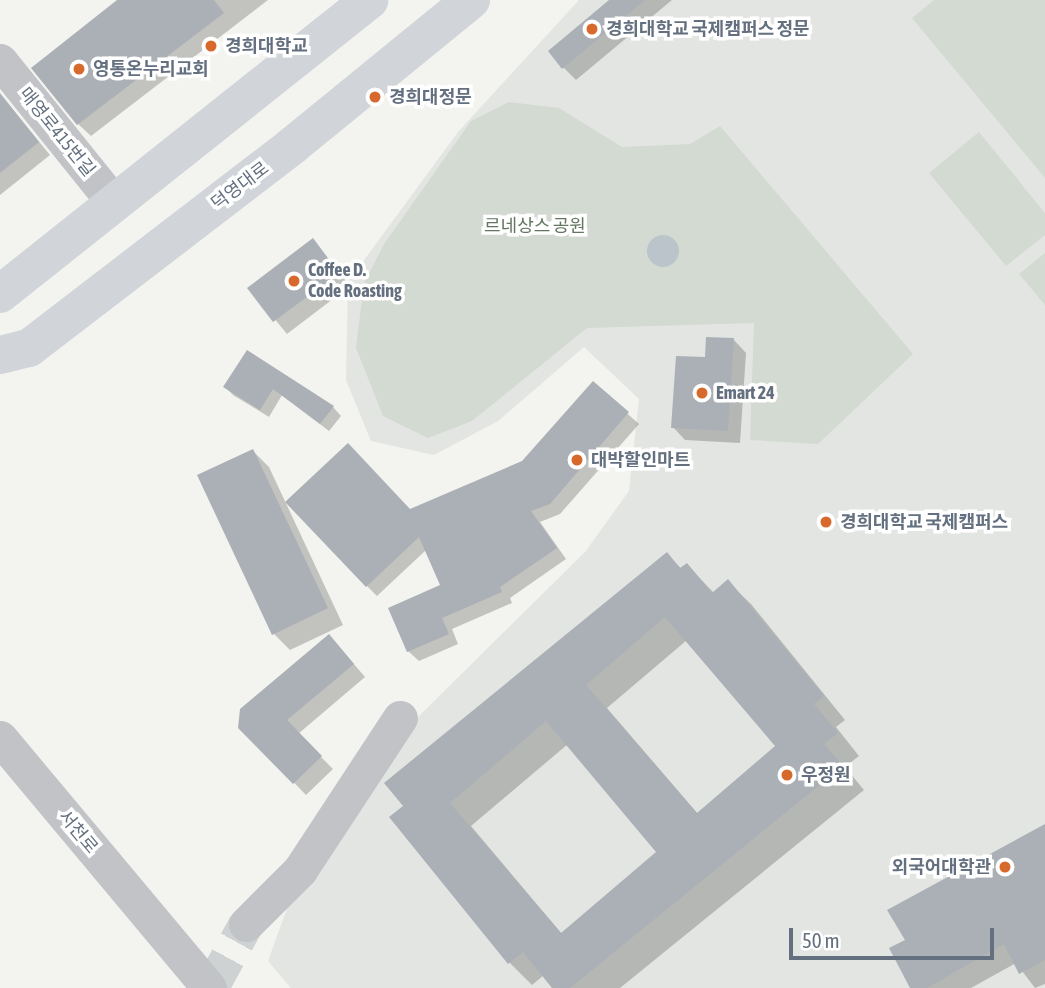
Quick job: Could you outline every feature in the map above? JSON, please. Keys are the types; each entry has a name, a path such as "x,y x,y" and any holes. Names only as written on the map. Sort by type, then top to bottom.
{"main road":[{"path":"0,294 369,0"},
{"name":"덕영대로","path":"0,355 29,348 292,146 471,0"}],"street":[{"name":"매영로415번길","path":"0,61 114,203"},
{"path":"246,924 300,870 400,718"},
{"name":"서천로","path":"0,738 209,988"}],"shaded area":[{"name":"경희대학교 국제캠퍼스","path":"579,0 1045,0 1045,988 291,988 268,961 298,878 420,715 585,552 629,491 639,399 584,347 498,421 434,455 371,441 346,380 348,282 458,132"},
{"path":"663,235 675,239 679,251 675,263 663,267 651,263 647,251 651,239"}],"green space":[{"path":"934,0 1045,0 1045,178 912,18"},
{"name":"르네상스 공원","path":"509,102 559,108 622,147 690,144 720,126 913,354 818,444 750,440 754,323 587,328 472,421 428,438 383,416 356,348 364,283 384,244 471,121"},
{"path":"979,132 1045,213 1045,235 1006,266 929,173"},
{"path":"1045,253 1045,305 1019,274"}],"building":[{"path":"117,0 214,0 224,13 77,125 31,68"},
{"name":"경희대학교 국제캠퍼스 정문","path":"609,0 645,0 562,69 548,51"},
{"path":"0,93 39,142 0,173"},
{"path":"313,238 339,273 273,322 247,288"},
{"name":"Emart 24","path":"706,337 734,338 728,431 671,428 676,356 705,357"},
{"path":"247,350 334,406 320,424 273,389 260,410 223,387"},
{"path":"593,381 629,412 550,504 531,511 557,548 500,587 502,592 442,618 449,634 407,652 388,608 440,585 419,537 366,587 285,502 348,443 410,509 522,461"},
{"path":"253,449 328,608 272,635 197,475"},
{"name":"우정원","path":"667,552 680,568 687,563 712,593 728,579 824,696 814,704 838,733 824,744 843,766 570,988 552,988 523,952 508,964 389,817 403,806 384,783","holes":["665,617 775,746 697,813 586,685","546,721 656,852 561,933 450,803"]},
{"path":"329,634 354,664 287,720 322,756 293,784 238,728 240,709"},
{"name":"외국어대학관","path":"1045,824 1045,960 1019,974 1004,944 927,988 910,988 889,948 905,940 887,910"}],"tunnel":[{"path":"211,988 246,924"}],"place":[{"name":"경희대학교 국제캠퍼스 정문","path":"592,29"},
{"name":"경희대학교","path":"211,46"},
{"name":"영통온누리교회","path":"79,69"},
{"name":"경희대정문","path":"375,97"},
{"name":"Coffee D. Code Roasting","path":"294,281"},
{"name":"Emart 24","path":"702,393"},
{"name":"대박할인마트","path":"577,460"},
{"name":"경희대학교 국제캠퍼스","path":"826,522"},
{"name":"우정원","path":"787,775"},
{"name":"외국어대학관","path":"1005,867"}]}
